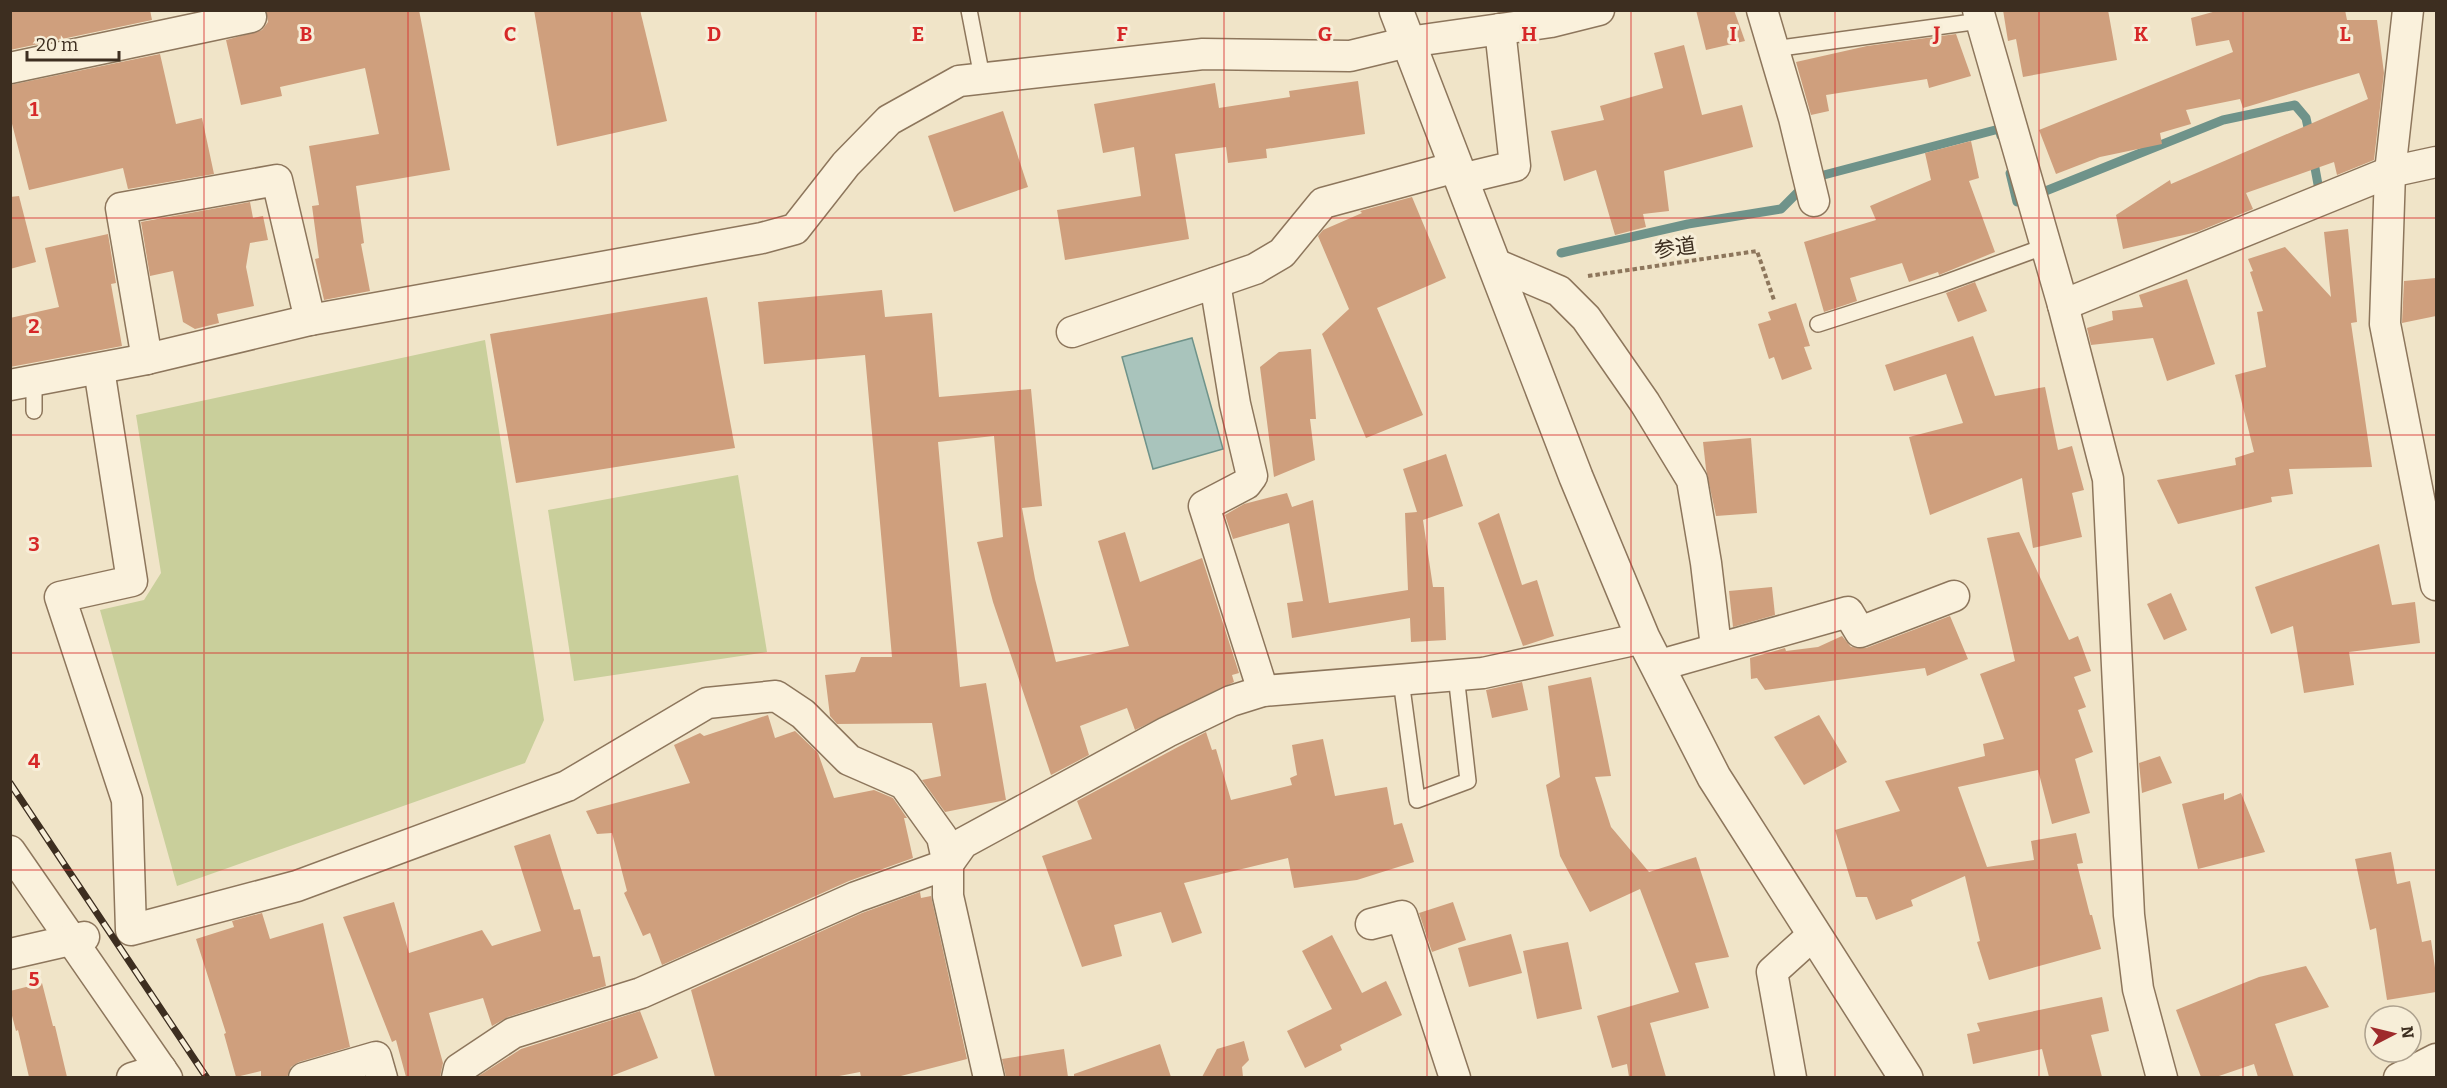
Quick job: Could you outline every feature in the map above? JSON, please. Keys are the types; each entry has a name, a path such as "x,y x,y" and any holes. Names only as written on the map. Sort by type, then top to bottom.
{"street":[{"path":"1396,10 1576,477 1650,652 1714,777 1906,1077"},
{"path":"22,383 147,359 310,320 762,238 795,229 846,164 889,120 959,81 1203,54 1350,56 1408,42 1551,22 1599,10"},
{"path":"1762,10 1814,201"},
{"path":"2408,10 2390,172 2385,324 2436,585"},
{"path":"1979,16 2063,305 2108,479 2129,915 2138,989 2162,1077"},
{"path":"10,68 251,17"},
{"path":"1072,332 1255,269 1282,253 1323,203 1459,173 1515,166 1500,29"},
{"path":"2063,305 2390,172 2436,162"},
{"path":"147,359 121,208 277,180 310,320"},
{"path":"1493,263 1559,291 1586,318 1645,403 1692,480 1706,564 1716,647"},
{"path":"1215,283 1235,404 1252,476 1246,484 1204,506 1263,691"},
{"path":"99,369 132,581 60,597 127,800 131,930 297,886 567,786 707,703 776,696 803,714 849,760 904,784 942,837 948,864 948,896 989,1077"},
{"path":"457,1077 459,1069 513,1033 641,993 856,897 948,864 963,843 1167,732 1231,701 1263,691 1483,673 1650,652 1716,647 1848,612 1860,632 1954,596"},
{"path":"10,851 78,938 164,1073 132,1077"},
{"path":"1371,924 1402,916 1455,1077"},
{"path":"1791,1077 1773,972 1814,934"},
{"path":"10,954 78,938"},
{"path":"304,1077 376,1057 382,1077"},
{"path":"2399,1077 2436,1059"}],"lane":[{"path":"969,10 982,77"},
{"path":"1773,49 1979,16"},
{"path":"1818,324 1942,284 2046,246"},
{"path":"22,383 34,411"},
{"path":"1401,680 1417,800 1468,781 1456,675"}],"path":[{"name":"参道","path":"1576,277 1757,251 1774,300"}],"green space":[{"path":"485,340 544,720 525,763 177,886 100,610 144,600 161,573 136,415"},
{"path":"738,475 767,652 574,681 548,510"}],"water":[{"path":"1192,338 1223,449 1153,469 1122,357"}],"building":[{"path":"10,10 150,10 152,20 10,50"},
{"path":"266,10 419,10 450,170 356,186 364,243 361,244 370,291 324,300 315,259 319,258 312,206 319,205 309,146 379,134 365,68 280,87 282,96 241,105 226,40 262,30 268,22"},
{"path":"534,10 640,10 667,121 557,146"},
{"path":"1696,10 1734,10 1745,41 1706,50"},
{"path":"2003,10 2108,10 2117,60 2023,77 2016,39 2008,41"},
{"path":"2220,10 2345,10 2347,20 2377,20 2384,73 2374,160 2337,175 2334,162 2246,193 2253,209 2197,232 2123,249 2116,215 2170,180 2171,184 2368,99 2359,73 2243,108 2240,99 2186,110 2191,124 2160,133 2162,144 2100,157 2056,174 2039,130 2233,52 2229,40 2196,46 2191,18"},
{"path":"1956,34 1971,76 1929,88 1927,79 1826,95 1829,111 1811,115 1796,62 1867,46"},
{"path":"1684,45 1702,115 1742,105 1753,147 1664,171 1669,211 1643,214 1646,227 1615,235 1596,170 1564,181 1551,131 1604,120 1600,106 1663,88 1654,53"},
{"path":"160,54 176,124 202,118 214,174 128,189 123,168 29,190 10,116 10,85"},
{"path":"1358,81 1365,134 1266,149 1267,158 1228,163 1226,147 1175,154 1189,239 1065,260 1057,210 1141,196 1134,147 1103,153 1094,104 1215,83 1219,108 1290,97 1289,91"},
{"path":"1003,111 1028,187 954,212 928,136"},
{"path":"1971,141 1979,178 1969,181 1995,252 1939,275 1938,272 1909,282 1902,263 1850,278 1857,301 1824,312 1804,242 1876,220 1870,206 1931,180 1925,153"},
{"path":"19,196 36,262 10,269 10,197"},
{"path":"1412,197 1446,278 1377,308 1423,415 1366,438 1322,334 1349,309 1318,236 1323,230 1362,213 1360,211"},
{"path":"250,202 253,218 263,216 268,240 250,243 246,267 254,306 217,314 219,323 195,329 183,322 173,271 150,276 141,222"},
{"path":"2348,229 2357,322 2351,323 2372,467 2289,469 2293,494 2271,497 2272,502 2178,524 2157,480 2236,465 2235,458 2254,452 2235,375 2266,367 2257,312 2263,311 2248,259 2285,247 2331,297 2324,232"},
{"path":"108,234 116,283 111,284 122,346 10,367 10,318 59,307 45,248"},
{"path":"2436,278 2436,316 2402,323 2404,281"},
{"path":"2187,279 2215,364 2167,381 2153,338 2091,345 2087,328 2113,320 2112,311 2143,307 2139,295"},
{"path":"1975,282 1987,311 1958,322 1946,293"},
{"path":"882,290 885,317 932,313 939,397 1031,389 1042,506 1022,508 1035,579 1056,662 1129,646 1098,541 1125,532 1140,582 1202,558 1239,673 1232,675 1234,682 1135,730 1127,708 1080,726 1089,755 1051,775 993,602 977,542 1003,537 994,436 938,442 960,687 986,683 1006,800 945,812 922,780 941,776 932,723 837,724 830,716 825,675 855,672 861,657 892,657 865,355 764,364 758,302"},
{"path":"707,297 735,448 516,483 490,334"},
{"path":"1796,303 1810,346 1804,347 1812,369 1782,380 1774,357 1769,359 1758,324 1771,320 1768,312"},
{"path":"1973,336 1995,396 2045,387 2058,450 2072,446 2084,490 2072,493 2082,537 2033,548 2022,478 1930,515 1909,437 1963,423 1946,374 1894,391 1885,365"},
{"path":"1311,349 1316,419 1310,419 1315,460 1274,477 1260,367 1279,352"},
{"path":"1751,438 1757,513 1716,516 1703,442"},
{"path":"1446,454 1463,506 1423,520 1433,587 1444,587 1446,640 1411,642 1410,618 1292,638 1287,603 1303,601 1289,523 1233,539 1225,515 1244,504 1287,493 1292,507 1313,500 1329,603 1408,590 1405,513 1417,512 1403,469"},
{"path":"1499,513 1522,585 1537,580 1554,636 1523,646 1478,523"},
{"path":"2019,532 2069,640 2078,636 2091,671 2074,677 2086,707 2078,710 2093,752 2075,759 2090,813 2052,824 2038,770 1958,787 1987,867 2034,860 2031,841 2076,833 2083,863 2077,864 2101,949 1989,980 1977,942 1980,941 1965,876 1911,900 1913,906 1876,920 1867,897 1856,897 1835,830 1900,811 1885,781 1985,756 1983,744 2004,739 1980,674 2015,661 1987,538"},
{"path":"2379,544 2392,605 2415,602 2420,643 2349,652 2354,685 2304,693 2293,626 2271,634 2255,587"},
{"path":"1772,587 1775,615 1733,627 1729,591"},
{"path":"2171,593 2187,630 2164,640 2147,604"},
{"path":"1950,616 1968,659 1927,676 1925,668 1765,690 1757,678 1751,679 1750,658 1785,648 1786,651 1818,647 1842,636 1851,647 1866,648"},
{"path":"1591,677 1611,776 1595,777 1611,827 1649,872 1696,857 1729,957 1695,963 1709,1008 1650,1023 1666,1077 1629,1077 1627,1064 1612,1068 1597,1016 1679,992 1640,889 1590,912 1560,856 1546,785 1560,777 1548,686"},
{"path":"1522,682 1528,710 1492,718 1486,690"},
{"path":"768,715 775,738 795,731 818,753 834,798 874,790 893,798 907,818 904,818 913,858 849,881 662,965 650,933 643,936 624,893 627,891 612,833 597,834 586,811 690,783 674,745 700,733 704,736"},
{"path":"1819,715 1847,762 1804,785 1774,737"},
{"path":"1206,732 1212,750 1216,749 1231,800 1292,785 1290,778 1297,775 1292,745 1323,739 1335,796 1387,787 1394,825 1402,823 1414,862 1357,880 1294,888 1288,858 1184,883 1202,933 1172,943 1161,912 1114,925 1122,956 1082,967 1042,856 1092,839 1077,801"},
{"path":"2160,756 2172,783 2142,793 2139,763"},
{"path":"2224,793 2224,800 2241,793 2265,852 2198,869 2182,804"},
{"path":"550,834 574,910 580,909 593,957 600,956 606,986 508,1017 492,1026 483,998 429,1013 443,1063 440,1077 406,1077 396,1040 392,1042 343,917 394,902 409,953 482,930 492,946 541,931 514,846"},
{"path":"2391,852 2397,884 2410,881 2422,942 2431,940 2436,992 2387,1000 2376,928 2370,930 2355,859"},
{"path":"920,892 921,898 931,896 967,1059 897,1077 861,1077 860,1072 834,1077 715,1077 691,990 862,913"},
{"path":"1453,902 1466,940 1432,952 1419,913"},
{"path":"262,913 270,939 323,923 350,1047 299,1062 291,1067 287,1077 261,1077 261,1071 236,1077 224,1034 226,1033 196,939 234,927 232,921"},
{"path":"1511,934 1522,973 1469,987 1458,948"},
{"path":"1332,935 1362,993 1386,981 1402,1015 1340,1045 1342,1050 1305,1068 1287,1031 1332,1009 1302,951"},
{"path":"1568,942 1582,1009 1537,1019 1523,951"},
{"path":"2306,966 2329,1007 2275,1024 2294,1077 2258,1077 2254,1064 2216,1077 2201,1077 2176,1010 2259,977"},
{"path":"42,983 67,1077 29,1077 18,1030 16,1031 10,1008 10,991"},
{"path":"2102,997 2109,1031 2091,1035 2102,1077 2049,1077 2042,1049 1973,1064 1967,1034 1980,1031 1977,1023"},
{"path":"640,1011 658,1058 609,1077 477,1077 521,1049"},
{"path":"1244,1041 1249,1060 1242,1067 1243,1077 1202,1077 1217,1049"},
{"path":"1160,1044 1171,1077 1074,1077 1074,1074"},
{"path":"1064,1049 1068,1077 1006,1077 1002,1059"}],"waterway":[{"path":"2043,192 2223,120 2295,105 2306,118 2310,137"},
{"path":"1820,176 1999,129 2001,136"},
{"path":"2313,157 2319,190"},
{"path":"2010,173 2017,202 2024,199"},
{"path":"1561,253 1688,224 1781,209 1799,191"}],"railway":[{"path":"10,783 207,1078"}]}
